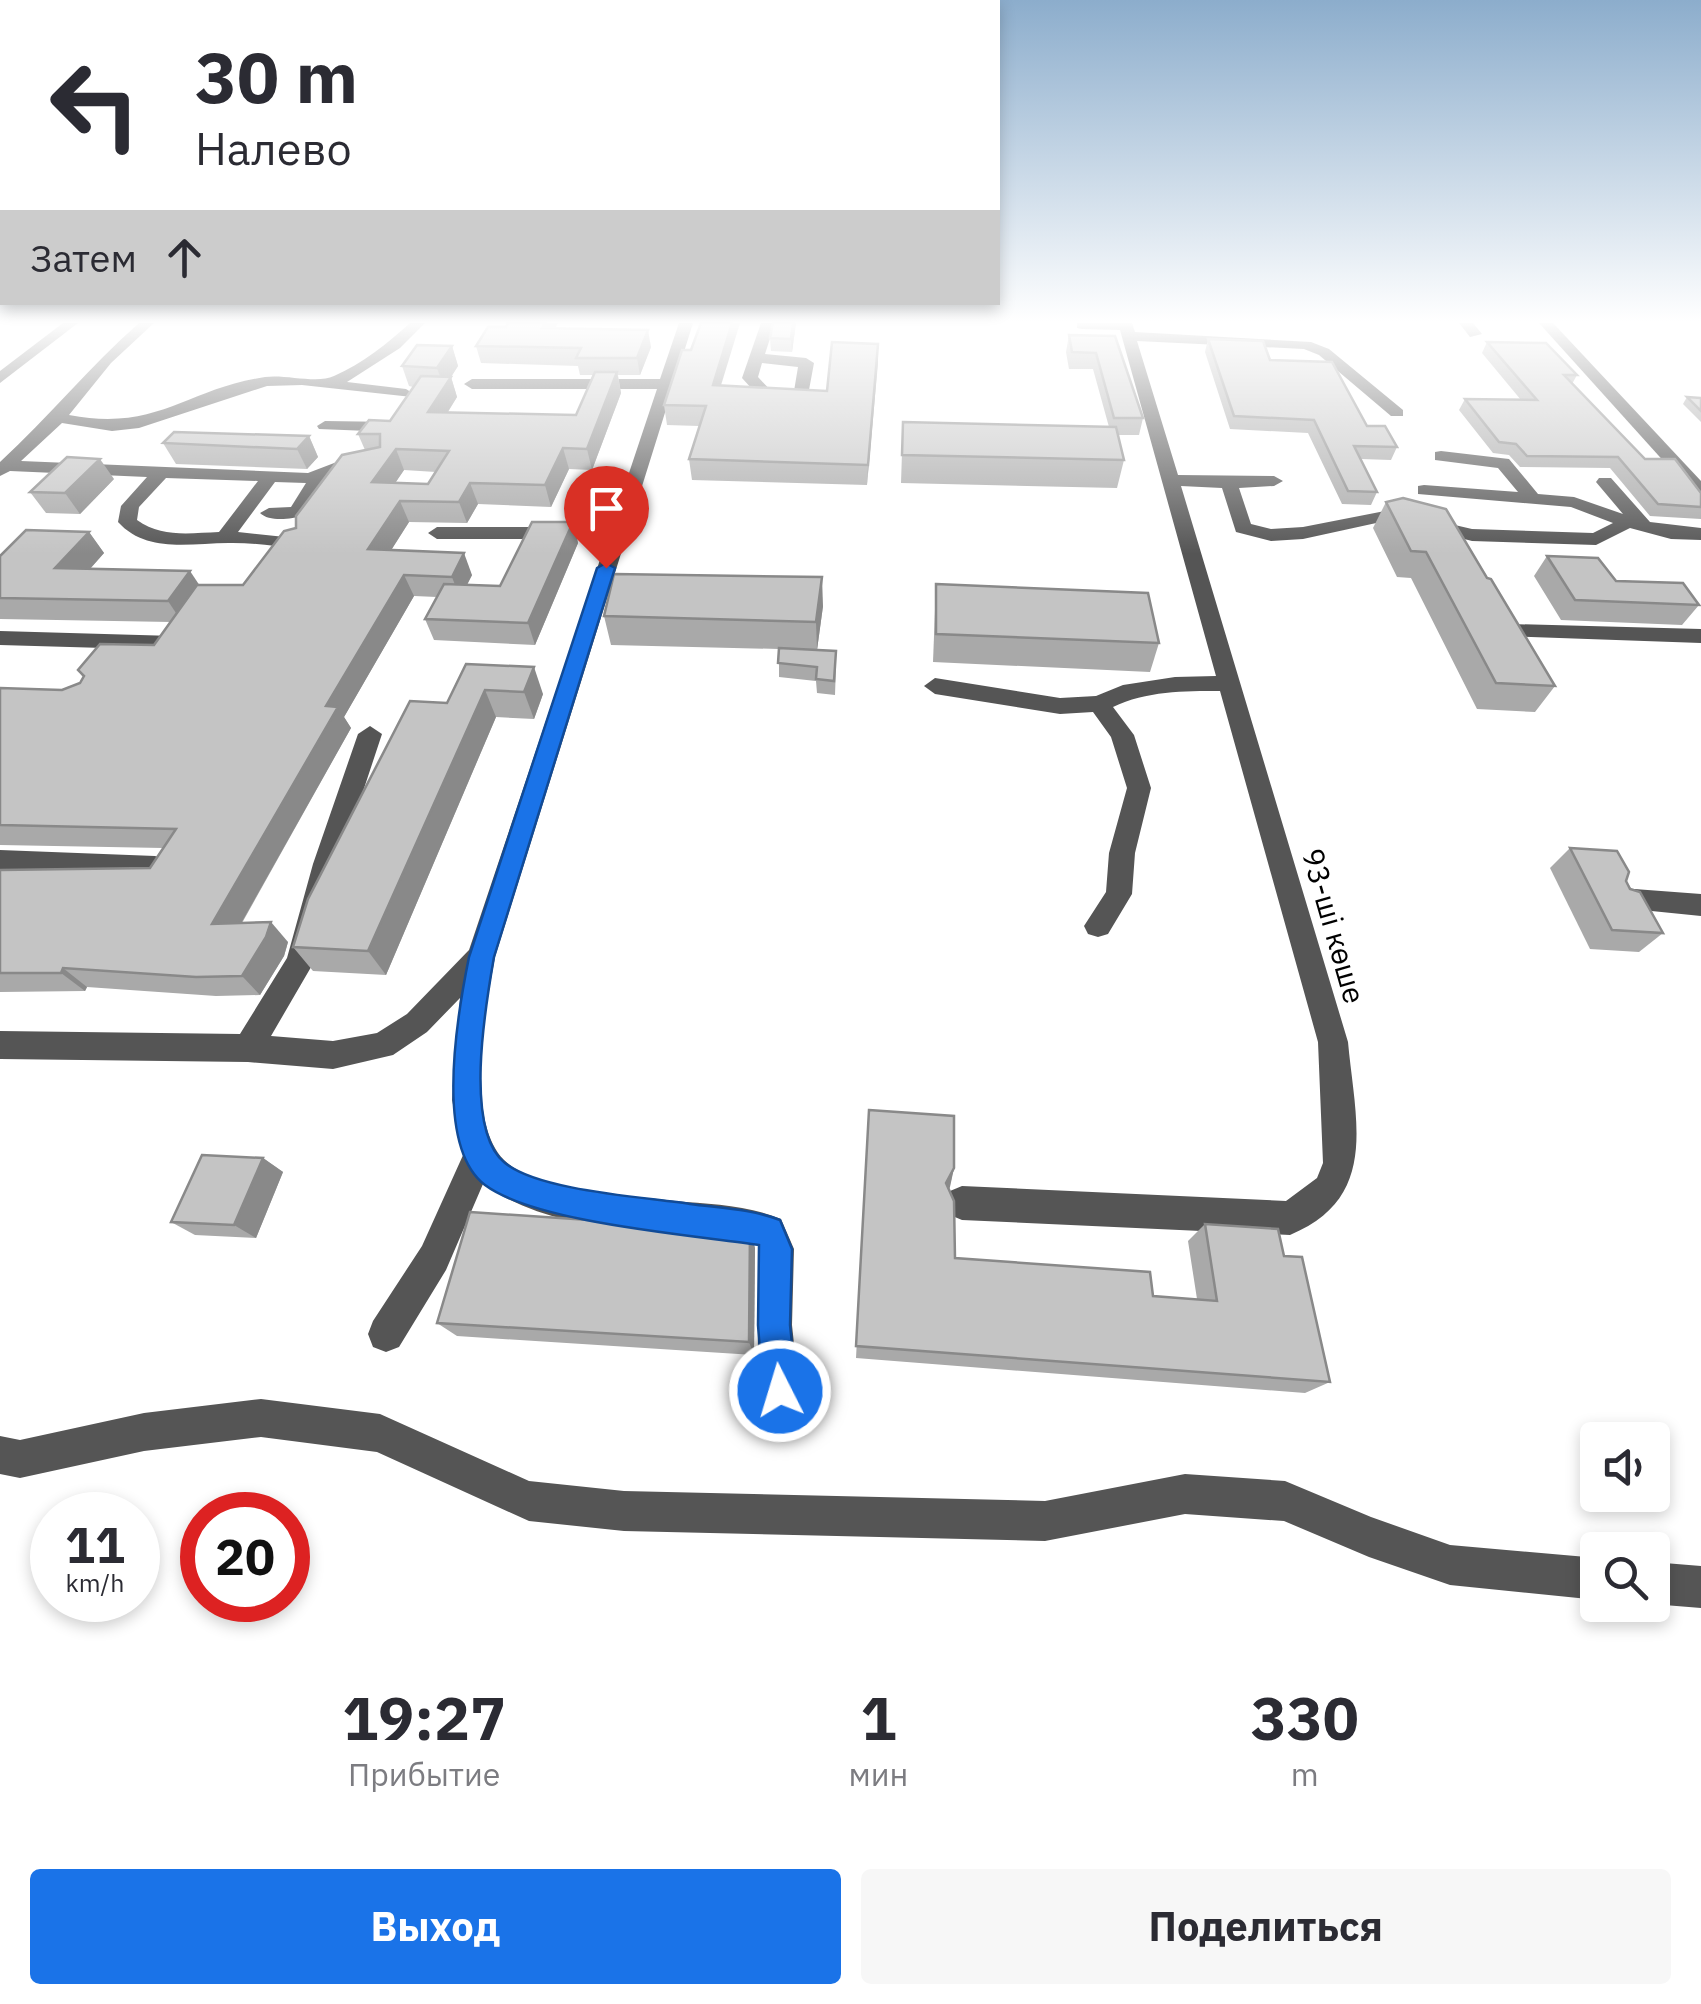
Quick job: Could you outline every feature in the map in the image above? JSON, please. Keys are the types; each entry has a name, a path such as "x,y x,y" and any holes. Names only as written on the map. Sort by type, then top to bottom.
{"lane":[{"path":"3,468 73,400"},
{"path":"58,418 118,426 138,424 204,400"},
{"path":"352,425 364,400"},
{"path":"661,400 481,957 470,1021 466,1099 480,1153 494,1174 548,1198 769,1231 777,1249 774,1325 780,1391"},
{"name":"93-ші көше","path":"962,1203 1290,1218 1316,1201 1336,1177 1339,1135 1333,1042 1147,400"},
{"path":"1383,400 1397,412"},
{"path":"1617,400 1701,492"},
{"path":"325,426 396,427"},
{"path":"1441,456 1503,463 1531,496"},
{"path":"3,468 269,478 320,475 342,466 380,462"},
{"path":"161,472 130,506 126,522 143,536 180,540 225,537 297,544"},
{"path":"269,513 297,512 320,475"},
{"path":"225,537 269,478"},
{"path":"1170,480 1274,481"},
{"path":"1604,482 1636,523"},
{"path":"1229,483 1243,528 1271,534 1303,533 1390,515 1472,535 1596,540 1636,523"},
{"path":"1424,490 1531,496 1590,506 1671,533 1701,534"},
{"path":"438,533 618,533"},
{"path":"1510,631 1701,636"},
{"path":"0,638 174,644"},
{"path":"935,686 1060,706 1099,704 1123,693 1158,687 1229,683"},
{"path":"1098,926 1119,894 1122,853 1139,788 1122,736 1099,704"},
{"path":"248,1048 300,962 326,864 370,734"},
{"path":"0,860 155,866"},
{"path":"1621,899 1701,905"},
{"path":"0,1045 248,1048 333,1055 384,1045 416,1022 481,957"},
{"path":"386,1334 434,1258 480,1153"},
{"path":"0,1455 20,1459 144,1432 261,1418 380,1433 445,1466 530,1501 624,1511 1045,1521 1185,1494 1285,1502 1450,1565 1580,1577"},
{"path":"1670,1584 1701,1587"}],"building":[{"path":"404,400 436,400 428,412 576,415 583,400 606,400 587,449 563,448 545,485 470,483 459,502 400,501 368,549 464,553 452,577 404,575 326,706 338,707 212,924 271,922 242,976 196,977 63,968 61,973 0,973 0,870 150,868 176,829 0,825 0,688 62,690 80,683 84,676 78,670 100,644 154,645 197,585 243,585 284,531 296,528 296,516 342,455 380,447 380,434 358,434 369,420 390,421","holes":["396,449 449,451 428,484 372,482"]},
{"path":"666,400 873,400 868,465 689,459 706,406 664,405"},
{"path":"1109,400 1137,400 1143,418 1114,418"},
{"path":"1229,400 1353,400 1367,426 1385,426 1397,447 1354,446 1377,492 1348,491 1314,420 1234,416"},
{"path":"1466,400 1588,400 1645,459 1675,459 1701,493 1701,507 1658,504 1618,457 1527,456 1516,444 1499,442"},
{"path":"903,422 1116,427 1124,460 902,455"},
{"path":"174,432 309,436 297,449 163,443"},
{"path":"67,457 100,459 65,493 30,492"},
{"path":"1403,498 1446,509 1555,686 1496,683 1426,552 1411,551 1386,502"},
{"path":"532,522 573,522 528,623 425,619 444,584 500,586"},
{"path":"26,530 89,532 55,568 190,571 168,601 0,598 0,556"},
{"path":"1547,556 1598,558 1616,581 1683,583 1699,605 1575,600"},
{"path":"614,574 822,577 816,622 604,616"},
{"path":"936,584 1148,593 1159,643 936,634"},
{"path":"779,648 836,651 834,681 816,679 817,667 778,663"},
{"path":"466,664 534,667 524,692 485,690 368,951 293,947 308,899 410,701 447,703"},
{"path":"1570,848 1617,851 1629,872 1626,881 1630,889 1640,892 1663,933 1612,930"},
{"path":"869,1110 954,1116 954,1168 946,1183 954,1201 955,1258 1150,1272 1153,1296 1217,1301 1205,1224 1278,1229 1284,1256 1302,1257 1330,1382 856,1346"},
{"path":"202,1155 263,1158 234,1225 171,1222"},
{"path":"470,1212 750,1231 749,1342 437,1323"}],"route":[{"path":"606,568 481,957 470,1021 466,1099 480,1153 494,1174 548,1198 769,1231 777,1249 774,1325 780,1391"}]}
